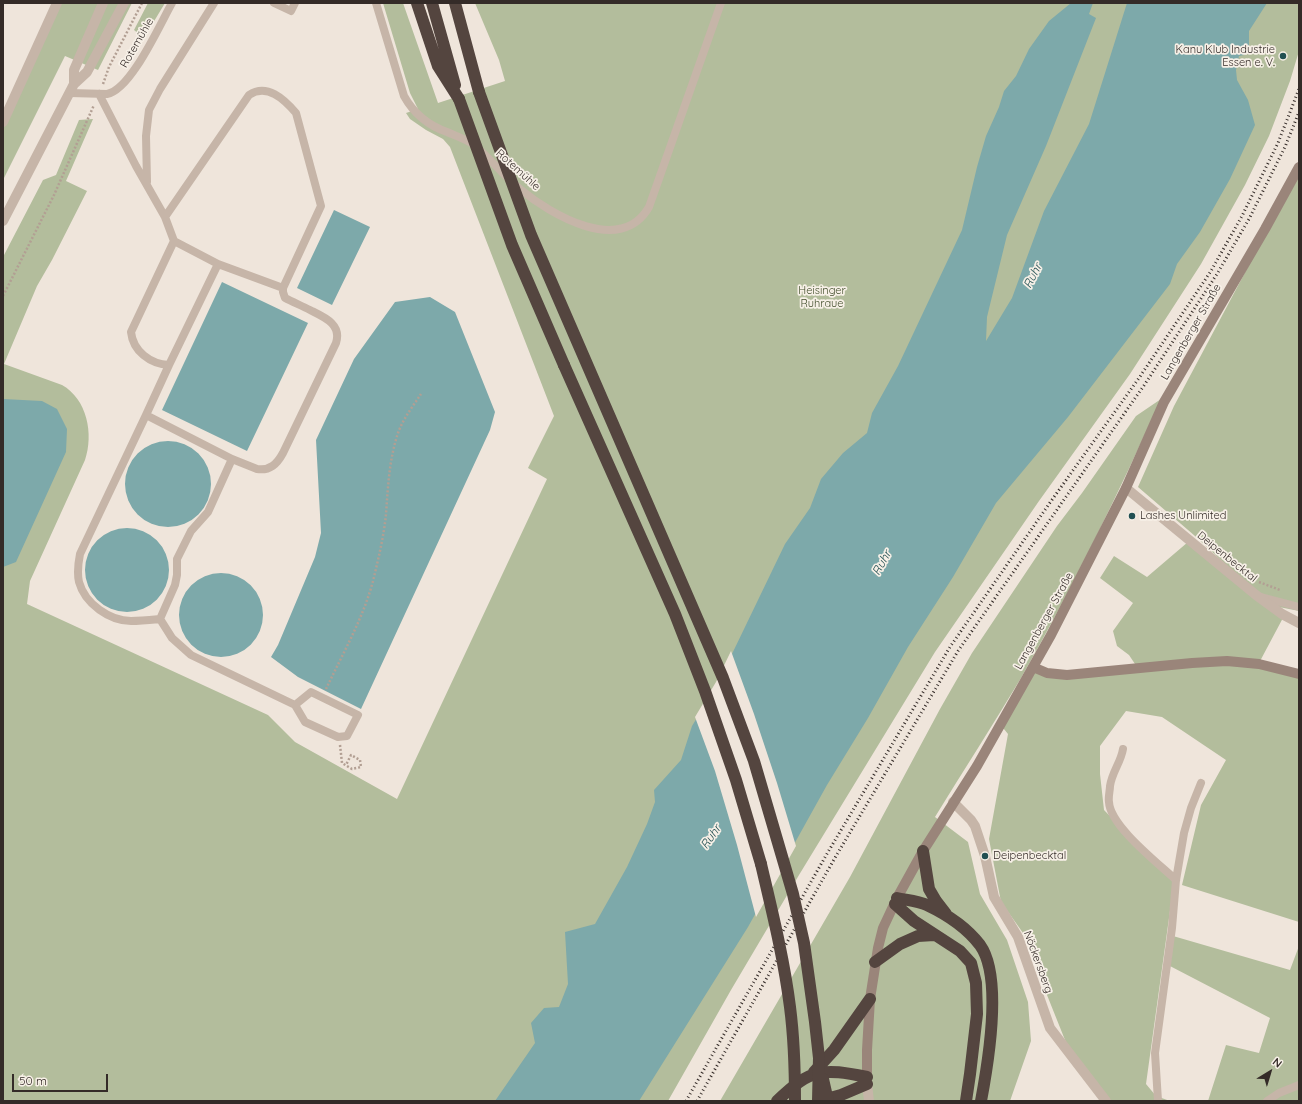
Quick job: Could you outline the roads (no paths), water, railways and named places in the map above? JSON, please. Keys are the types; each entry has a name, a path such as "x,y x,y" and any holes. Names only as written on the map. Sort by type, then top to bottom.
{"highway":[{"path":"417,3 438,66 459,99"},
{"path":"432,3 459,99 512,245 675,614 705,691 736,780 761,864 781,951 790,1007 794,1053 795,1101"},
{"path":"455,3 479,92 531,235 724,678 754,761 793,894 804,943 819,1058 828,1101"},
{"path":"923,851 928,889 951,919 981,946 989,969 992,989 992,1008 987,1063 981,1101"},
{"path":"896,901 926,905 951,919"},
{"path":"896,901 914,921 934,935 946,940 960,951 971,963 976,983 977,1014 966,1101"},
{"path":"876,962 900,944 918,936 934,935"},
{"path":"777,1101 796,1084 812,1074 834,1050 870,999"},
{"path":"819,1058 819,1101 841,1095 867,1080"},
{"path":"812,1074 839,1072 867,1080"}],"main road":[{"name":"Langenberger Straße","path":"867,1080 870,999 883,928 923,851 977,766 1033,667 1082,576 1126,488 1164,402 1257,243 1299,167"},
{"path":"1033,667 1047,673 1067,675 1227,661 1259,664 1299,674"}],"street":[{"path":"3,122 57,3"},
{"path":"72,88 74,70 104,3"},
{"path":"3,220 72,88 87,72 124,3"},
{"name":"Deipenbecktal","path":"1126,488 1256,596 1282,614 1299,623"},
{"name":"Nöckersberg","path":"953,802 975,826 985,856 994,897 1023,948 1044,1016 1050,1028 1106,1101"},
{"name":"Langenberger Straße","path":"867,1080 868,1101"}],"lane":[{"name":"Rotemühle","path":"72,88 99,94 112,93 126,82 136,68 172,3"},
{"path":"146,183 146,136 148,110 214,3"},
{"path":"274,3 291,11 295,3"},
{"name":"Rotemühle","path":"376,3 404,96 414,112 428,123 472,144 511,182 542,206 571,221 593,228 611,231 623,229 633,225 643,217 649,207 721,3"},
{"path":"146,415 232,459 260,470 270,468 276,464 283,453 337,340 336,330 330,321 285,298 283,292 283,288 321,206 296,113 288,103 275,94 263,90 249,95 165,217"},
{"path":"99,94 136,166 165,217 174,241 218,264 283,288"},
{"path":"169,364 157,363 145,356 133,342 131,332 174,241"},
{"path":"160,619 130,621 111,617 91,603 81,589 78,572 80,554 169,364 218,264"},
{"path":"160,619 175,585 177,575 177,559 191,531 208,512 232,459"},
{"path":"1256,596 1299,608"},
{"path":"160,619 172,638 191,655 295,705 306,722 338,737 347,736 358,715 311,692 295,705"},
{"path":"1123,749 1122,758 1116,766 1110,784 1109,802 1111,812 1126,834 1176,880"},
{"path":"1158,1101 1155,1052 1172,928 1176,880 1184,833 1191,808 1201,783"},
{"path":"1267,1101 1279,1093 1299,1085"}],"water":[{"name":"Ruhr","path":"1071,3 1093,3 1089,14 1096,18 1046,146 1007,235 987,317 986,341 1012,298 1044,211 1089,124 1127,3 1267,3 1249,31 1249,45 1244,55 1239,56 1236,70 1237,80 1248,100 1255,125 1230,179 1200,232 1177,264 1170,284 1068,417 996,503 953,577 908,647 868,718 827,785 748,927 639,1101 495,1101 535,1043 531,1023 544,1008 559,1007 568,984 565,932 595,924 627,867 647,824 655,802 654,790 681,760 692,726 718,683 785,544 810,508 821,479 843,453 867,433 872,413 898,366 962,230 986,136 999,107 1004,91 1016,76 1029,49 1049,21"},
{"path":"334,210 370,227 332,305 297,288"},
{"path":"222,282 308,323 247,451 162,410"},
{"path":"430,297 455,312 495,412 490,430 361,709 298,677 271,657 278,645 315,557 321,533 316,440 354,359 395,302"},
{"path":"3,399 42,401 57,409 67,429 66,452 16,562 3,567"},
{"path":"168,441 184,445 198,454 207,468 211,484 207,500 198,514 184,523 168,527 152,523 138,514 129,500 125,484 129,468 138,454 152,445"},
{"path":"127,528 143,531 157,540 166,554 169,570 166,586 157,600 143,609 127,612 111,609 97,600 88,586 85,570 88,554 97,540 111,531"},
{"path":"221,573 237,576 251,585 260,599 263,615 260,631 251,645 237,654 221,657 205,654 191,645 182,631 179,615 182,599 191,585 205,576"}],"railway":[{"path":"686,1101 828,852 950,647 1049,504 1139,378 1211,271 1242,216 1278,143 1299,89"},
{"path":"697,1101 836,856 958,651 1145,384 1217,274 1249,219 1285,147 1299,112"}],"place":[{"name":"Kanu Klub Industrie Essen e. V.","path":"1283,56"},
{"name":"Lashes Unlimited","path":"1132,516"},
{"name":"Deipenbecktal","path":"985,856"}],"park label":[{"name":"Heisinger Ruhraue","path":"822,297"}]}
